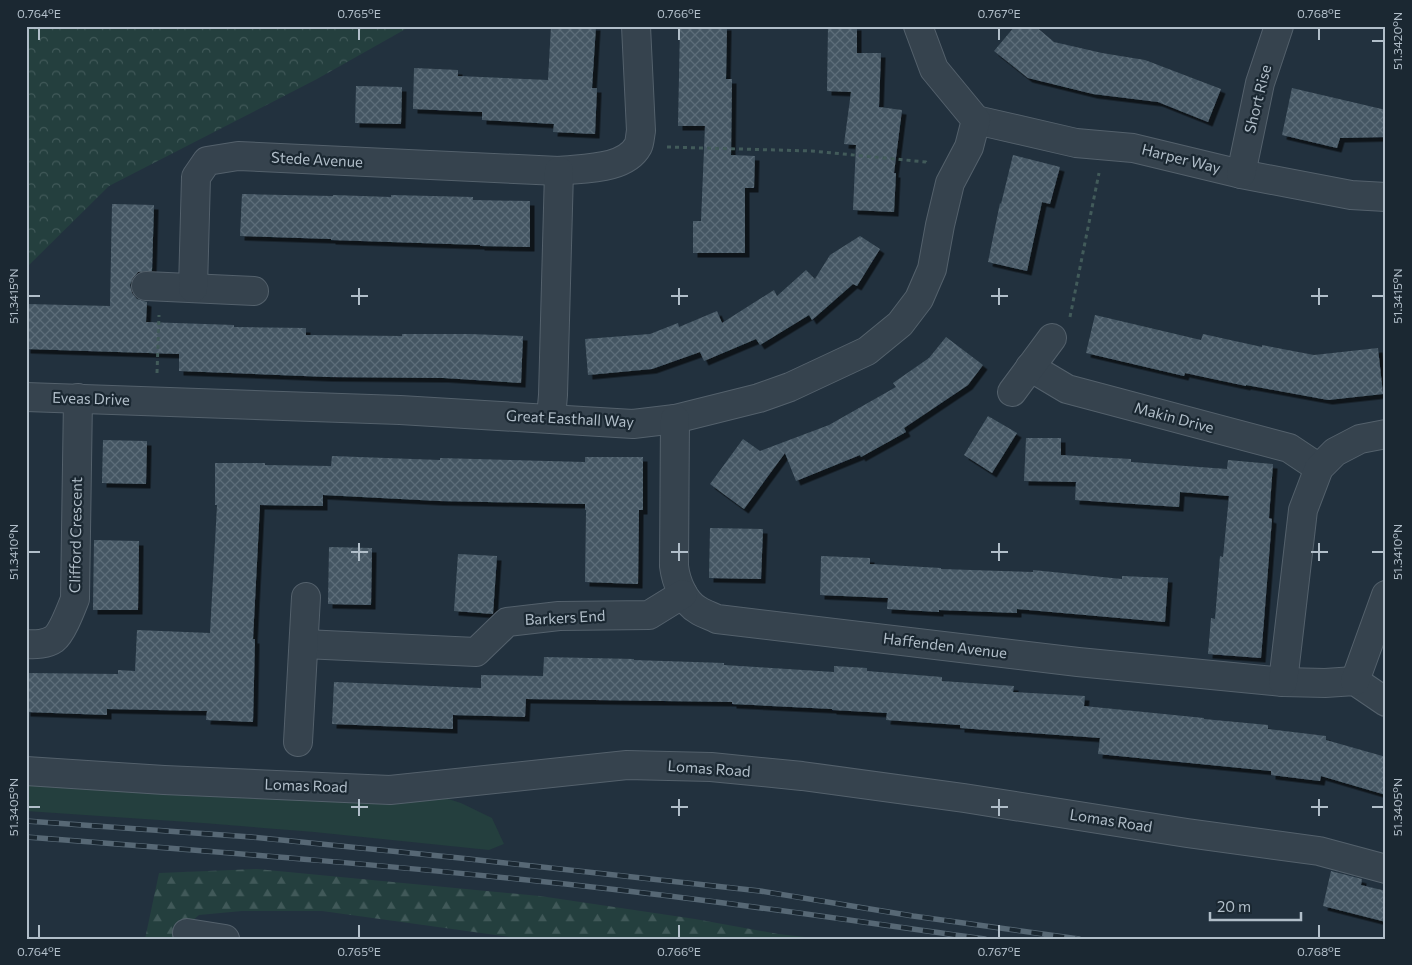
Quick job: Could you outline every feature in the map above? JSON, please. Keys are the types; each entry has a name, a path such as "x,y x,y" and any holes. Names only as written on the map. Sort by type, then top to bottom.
{"street":[{"path":"636,26 641,131 639,146"},
{"path":"918,26 934,70 976,120"},
{"name":"Short Rise","path":"1241,174 1260,83 1279,26"},
{"name":"Harper Way","path":"976,120 1076,143 1133,148 1241,174 1351,195 1386,197"},
{"name":"Great Easthall Way","path":"155,402 400,410 633,424 675,419 759,398 790,387 866,351 900,324 919,299 932,269 950,183 969,147 976,120"},
{"name":"Stede Avenue","path":"193,288 196,177 207,161 238,156 559,171 602,167 625,160 639,146"},
{"path":"551,418 559,171"},
{"path":"153,286 254,291"},
{"path":"1012,392 1052,338"},
{"name":"Makin Drive","path":"1030,367 1067,389 1289,448 1319,468"},
{"name":"Eveas Drive","path":"26,397 155,402"},
{"name":"Clifford Crescent","path":"26,644 37,645 55,639 66,621 75,599 78,398"},
{"name":"Haffenden Avenue","path":"675,419 674,566 676,579 682,594 697,610 717,619 1078,662 1283,682 1325,683 1355,681"},
{"path":"1283,682 1303,510 1319,468 1335,452 1360,439 1386,434"},
{"name":"Barkers End","path":"304,644 476,652 506,622 559,616 649,615 682,594"},
{"path":"1386,595 1355,681 1386,702"},
{"path":"298,742 306,597"},
{"name":"Lomas Road","path":"26,771 164,780 390,790 628,765 711,768 802,776 1319,851 1386,869"},
{"path":"187,933 225,939"}],"path":[{"path":"639,146 812,151 926,162 931,175 950,183"},
{"path":"1052,338 1068,328 1104,146"},
{"path":"153,286 155,402"}],"green space":[{"path":"26,26 411,26 317,79 109,186 26,268"},
{"path":"26,783 442,797 461,803 492,818 504,844 489,850 314,832 26,811"},
{"path":"257,869 540,896 695,919 778,934 823,939 524,939 322,911 242,911 199,915 171,939 145,939 159,873"}],"building":[{"path":"551,26 596,26 592,88 597,88 595,134 553,132 554,124 482,120 482,112 413,109 414,68 458,70 458,76 548,80"},
{"path":"680,26 727,26 726,79 732,79 731,155 755,156 754,188 745,188 745,253 693,253 693,221 701,221 705,126 678,126"},
{"path":"828,26 857,26 857,53 881,53 879,107 902,110 894,173 896,173 894,212 853,210 856,145 844,144 851,92 827,91"},
{"path":"1015,26 1035,26 1054,42 1145,60 1221,89 1208,122 1158,102 1093,94 1028,78 994,51"},
{"path":"356,86 402,87 401,124 355,123"},
{"path":"1292,88 1386,110 1386,137 1340,138 1337,148 1282,135"},
{"path":"1013,155 1060,167 1050,204 1042,202 1027,271 988,262 1000,203"},
{"path":"242,194 391,197 391,195 473,197 473,200 530,201 530,247 240,236"},
{"path":"112,204 154,205 152,271 138,272 130,285 132,293 137,299 147,302 146,322 234,325 234,327 306,328 306,335 402,336 402,334 469,334 523,336 521,383 444,378 328,377 179,371 179,354 26,349 26,304 110,306"},
{"path":"860,236 880,249 857,286 853,284 812,320 809,315 760,345 756,339 704,361 700,352 652,369 588,375 585,339 650,334 678,323 679,327 717,311 722,323 774,290 777,296 806,270 815,279 830,255"},
{"path":"1095,315 1201,340 1203,334 1262,347 1262,345 1314,355 1378,348 1383,394 1328,400 1185,373 1184,376 1086,353"},
{"path":"946,337 983,365 968,385 904,428 906,432 861,457 860,455 796,481 785,453 744,509 710,484 743,439 760,451 829,425 896,387 893,383 929,358"},
{"path":"988,416 1017,433 992,473 964,455"},
{"path":"1026,438 1061,438 1061,455 1131,459 1131,462 1227,469 1228,460 1273,464 1269,518 1272,519 1261,658 1208,654 1211,618 1215,619 1220,556 1223,557 1229,496 1180,492 1179,507 1075,500 1076,482 1024,481"},
{"path":"103,440 147,441 146,484 102,483"},
{"path":"332,456 585,462 585,457 643,457 643,510 639,510 638,584 585,582 585,504 439,501 323,495 323,506 260,505 253,639 255,639 253,722 206,720 207,711 107,709 107,715 26,712 26,673 118,674 118,670 135,671 137,630 210,633 217,505 215,505 215,463 331,466"},
{"path":"710,528 763,529 761,579 709,578"},
{"path":"94,540 139,541 138,610 93,610"},
{"path":"329,547 372,548 371,605 328,604"},
{"path":"458,554 497,556 493,614 454,611"},
{"path":"821,556 870,558 870,564 941,569 1033,572 1033,570 1122,579 1122,576 1168,578 1165,622 1017,609 1017,613 887,609 888,598 820,595"},
{"path":"544,657 724,663 724,665 834,672 834,666 867,668 867,671 942,677 942,681 1014,686 1013,692 1085,696 1084,706 1268,725 1268,729 1326,736 1326,740 1386,757 1386,795 1321,776 1320,781 1271,775 1271,771 1098,754 1100,738 960,728 960,725 886,720 887,713 732,704 732,702 526,699 525,717 453,715 453,729 332,724 334,682 481,688 481,675 543,676"},
{"path":"1331,871 1362,879 1361,885 1386,891 1386,922 1323,906"}],"railway":[{"path":"26,821 251,837 760,891 913,916 1079,939"},
{"path":"26,837 318,860 537,881 704,900 985,939"}]}
